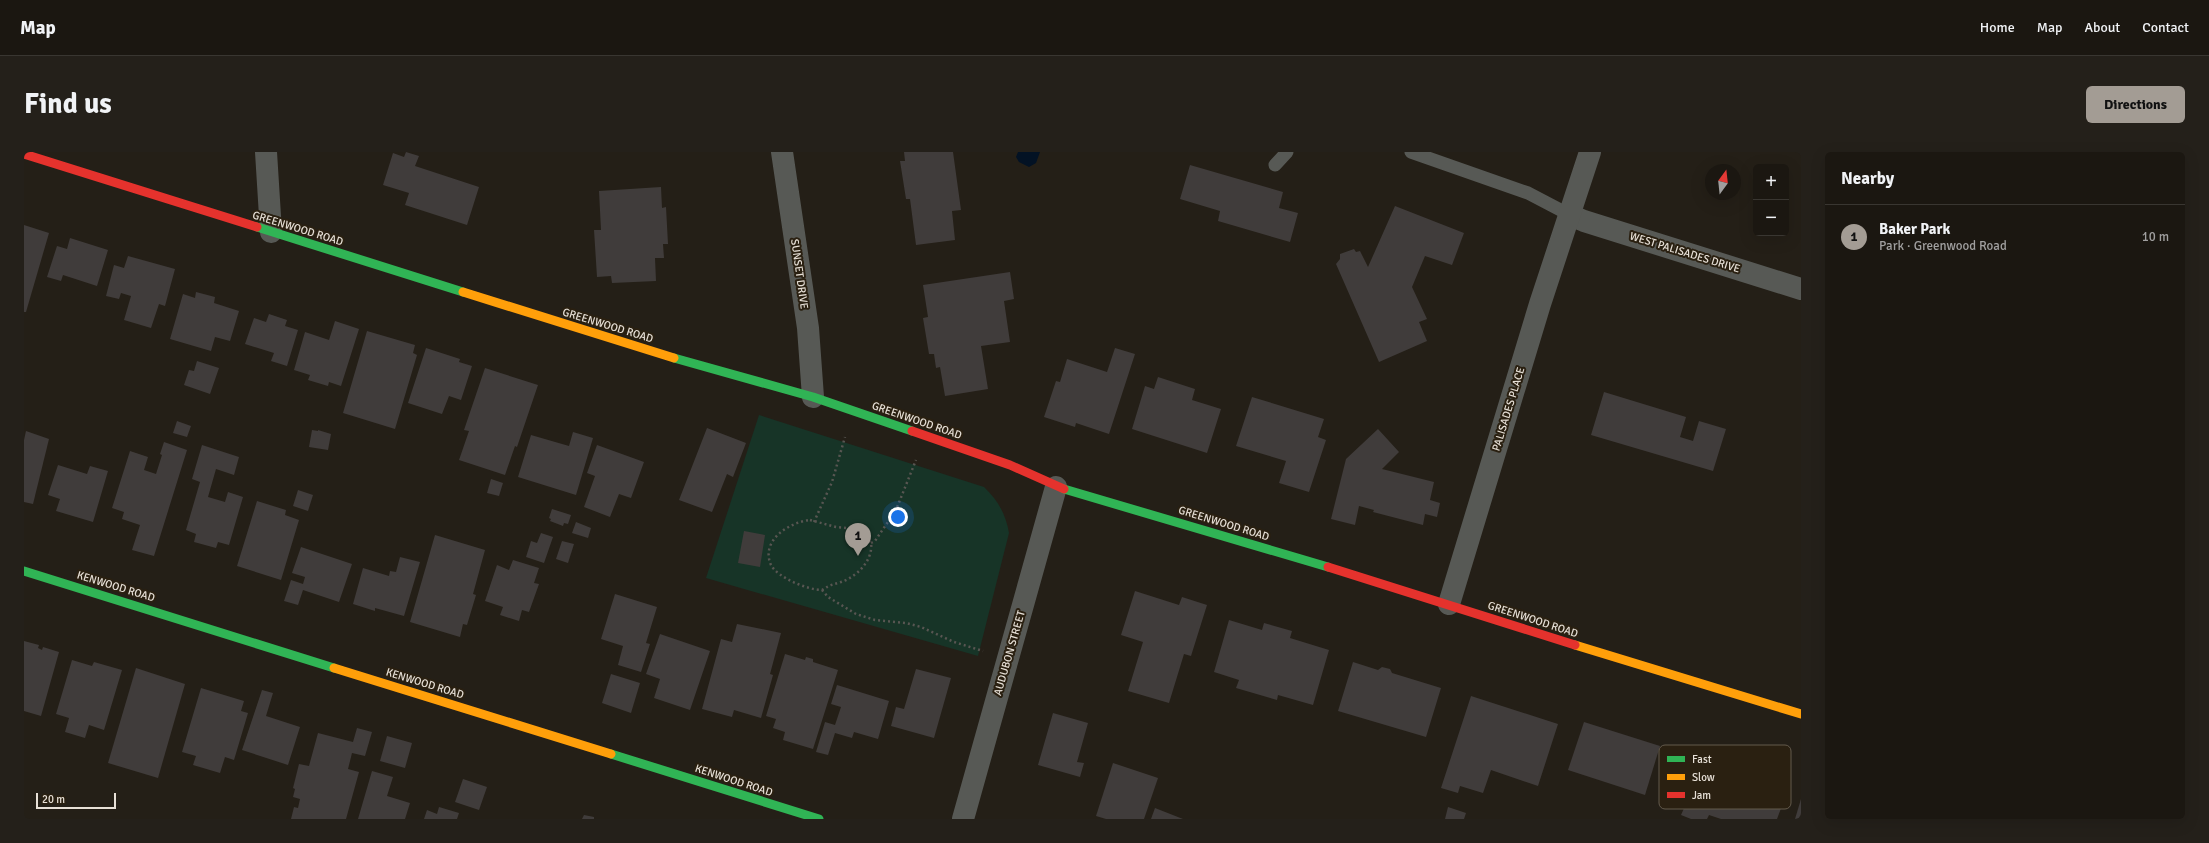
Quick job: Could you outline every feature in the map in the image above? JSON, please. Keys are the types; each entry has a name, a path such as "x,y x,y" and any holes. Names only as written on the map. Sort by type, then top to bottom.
{"street":[{"path":"266,152 271,232"},
{"name":"SUNSET DRIVE","path":"782,152 808,328 813,397"},
{"name":"PALISADES PLACE","path":"1450,604 1540,304 1590,152"},
{"name":"GREENWOOD ROAD","path":"24,154 693,364 813,397 1010,465 1056,487 1121,504 1450,604 1544,636 1801,714"},
{"name":"WEST PALISADES DRIVE","path":"1570,215 1584,221 1801,288"},
{"name":"AUDUBON STREET","path":"963,819 1056,487"},
{"name":"KENWOOD ROAD","path":"24,570 819,819"}],"lane":[{"path":"1275,165 1287,152"},
{"path":"1411,152 1528,193 1570,215"}],"path":[{"path":"814,522 832,482 845,437"},
{"path":"871,543 875,541 896,510 916,460"},
{"path":"800,521 858,529 871,543 871,556 863,566 848,579 833,583 822,590 808,588 783,576 772,566 769,559 772,543 784,530 800,521"},
{"path":"822,590 828,597 865,618 906,623 921,627 954,642 982,651"}],"green space":[{"path":"759,415 984,487 989,492 1001,508 1009,533 978,656 706,578"}],"water":[{"path":"1018,152 1040,152 1036,163 1029,167 1019,162 1016,157"}],"building":[{"path":"406,152 419,156 415,166 479,187 467,225 405,205 409,193 383,185 393,153 404,157"},
{"path":"904,152 953,152 961,210 952,211 955,240 916,245 910,199 906,199 900,161 905,161"},
{"path":"1190,165 1283,192 1279,208 1298,213 1290,242 1218,221 1220,211 1180,199"},
{"path":"661,187 662,208 666,207 668,244 663,244 664,258 655,258 656,281 612,283 611,276 597,277 594,230 601,230 599,191"},
{"path":"1395,206 1464,233 1452,265 1425,256 1412,287 1427,319 1419,322 1427,341 1379,362 1336,264 1340,259 1340,254 1354,249 1356,252 1360,251 1368,267"},
{"path":"24,225 49,233 26,312 24,312"},
{"path":"70,238 108,250 97,286 63,275 61,281 47,277 57,246 67,249"},
{"path":"128,256 175,269 165,306 159,304 151,328 124,320 131,296 121,293 119,299 106,296 114,265 124,268"},
{"path":"1010,272 1014,299 1004,301 1010,342 981,346 988,389 945,396 940,367 936,368 934,354 929,354 923,318 928,317 923,285"},
{"path":"196,292 215,297 214,303 239,311 230,341 215,337 211,351 170,339 183,294 195,298"},
{"path":"269,314 287,320 285,326 298,330 287,366 271,361 274,353 245,344 254,318 266,322"},
{"path":"335,321 359,329 341,386 329,382 328,386 308,380 310,375 294,370 305,332 329,340"},
{"path":"367,331 415,345 413,353 417,355 395,429 343,413"},
{"path":"426,348 460,359 459,362 472,366 461,400 449,396 442,414 408,403"},
{"path":"1115,348 1135,354 1109,434 1076,423 1075,427 1044,417 1056,381 1060,382 1067,359 1107,372"},
{"path":"197,361 219,368 210,394 184,385 189,370 194,371"},
{"path":"485,368 538,385 517,447 515,446 505,475 459,460 469,431 464,430"},
{"path":"1158,377 1195,389 1192,400 1221,409 1207,453 1132,429 1145,386 1154,389"},
{"path":"1604,392 1686,417 1680,437 1693,441 1699,421 1726,429 1713,471 1591,435"},
{"path":"1252,397 1324,419 1318,437 1326,440 1309,492 1279,483 1286,461 1236,446"},
{"path":"177,421 191,426 187,437 173,433"},
{"path":"707,428 746,443 733,477 727,474 712,512 679,500"},
{"path":"1378,429 1399,452 1382,469 1434,482 1430,500 1440,503 1437,517 1425,514 1423,525 1373,512 1374,510 1359,506 1355,525 1331,519 1346,459"},
{"path":"312,430 318,430 331,434 328,450 309,447"},
{"path":"26,431 49,439 33,504 24,502 24,440"},
{"path":"573,432 593,438 576,495 518,477 531,435 569,446"},
{"path":"164,442 187,450 154,556 132,550 140,525 122,519 124,512 112,508 130,451 148,457 144,470 156,474 162,455 160,454"},
{"path":"202,445 239,457 234,475 216,469 208,497 225,502 228,492 243,497 229,545 218,542 216,548 194,542 196,534 186,530 200,482 192,479"},
{"path":"597,445 644,462 631,498 619,494 610,517 584,507 595,476 587,473"},
{"path":"58,465 87,474 90,466 108,471 93,522 56,511 60,499 48,495"},
{"path":"491,479 503,483 499,496 487,493"},
{"path":"298,490 313,495 308,511 293,506"},
{"path":"257,501 286,510 285,515 299,520 281,580 237,566"},
{"path":"552,509 571,515 568,524 564,523 563,526 550,521 551,519 549,518"},
{"path":"576,522 591,528 588,538 572,533"},
{"path":"744,531 765,535 760,567 738,563"},
{"path":"541,533 553,537 544,563 526,557 531,541 537,543"},
{"path":"435,535 485,550 473,594 476,595 467,625 463,624 460,637 410,622"},
{"path":"562,541 574,544 568,563 556,559"},
{"path":"301,547 352,564 339,602 303,590 298,605 284,601 291,580 303,584 305,577 292,573"},
{"path":"400,557 420,562 404,616 375,608 375,611 353,604 363,568 389,576 390,571 396,572"},
{"path":"513,560 539,568 534,583 539,584 529,612 522,610 519,621 500,615 503,607 485,601 497,565 509,570"},
{"path":"1135,591 1179,605 1182,597 1207,605 1191,656 1184,654 1169,703 1128,691 1143,642 1121,635"},
{"path":"615,594 657,607 646,643 650,644 641,672 618,665 623,646 601,639"},
{"path":"1229,620 1262,630 1264,623 1292,631 1290,638 1329,650 1313,705 1278,695 1277,700 1236,688 1239,680 1214,672"},
{"path":"737,624 781,633 770,674 773,675 761,718 734,710 732,717 702,709 721,639 732,642"},
{"path":"660,634 710,651 690,710 654,698 660,679 646,674"},
{"path":"24,641 39,645 38,648 42,650 43,647 59,652 41,716 24,711"},
{"path":"785,654 805,660 806,657 813,659 813,662 838,670 813,749 783,740 785,732 773,728 776,719 766,716"},
{"path":"72,660 92,666 94,662 122,670 104,730 89,725 85,738 65,732 69,718 56,714"},
{"path":"1353,662 1378,670 1382,667 1390,669 1392,673 1441,688 1426,737 1338,711"},
{"path":"136,668 185,684 158,778 108,763"},
{"path":"916,669 951,678 934,738 891,726 896,707 904,709"},
{"path":"611,674 640,683 631,713 602,703"},
{"path":"837,685 889,701 878,739 854,732 852,738 835,733 828,755 816,752 825,722 835,725 841,707 831,704"},
{"path":"201,688 244,701 241,711 248,713 234,760 225,757 220,773 193,765 196,756 182,752"},
{"path":"262,690 273,693 266,716 300,727 288,765 242,750"},
{"path":"1471,696 1558,724 1538,786 1491,770 1483,793 1460,786 1458,793 1441,788"},
{"path":"1053,713 1088,723 1077,762 1084,763 1080,777 1038,765"},
{"path":"1584,722 1659,746 1645,795 1568,770"},
{"path":"357,728 372,732 365,756 352,753 348,769 359,772 346,819 291,819 294,807 298,808 300,799 293,797 295,789 293,788 299,764 309,766 318,733 353,742"},
{"path":"387,736 412,743 405,768 380,761"},
{"path":"1113,763 1158,778 1144,819 1106,819 1096,816"},
{"path":"372,771 393,777 387,796 410,803 405,819 358,819"},
{"path":"463,779 487,787 479,810 455,802"},
{"path":"1801,799 1801,819 1795,819"},
{"path":"439,807 459,813 457,819 424,819 427,810 437,814"},
{"path":"1448,807 1466,813 1464,819 1445,819"},
{"path":"1155,808 1183,819 1151,819"},
{"path":"1684,809 1781,809 1777,819 1721,819 1709,815 1707,819 1691,819 1681,815"},
{"path":"584,815 594,817 594,819 582,819"}],"traffic: fast":[{"path":"257,227 463,292"},
{"path":"674,358 813,397 912,431"},
{"path":"1064,489 1328,567"},
{"path":"24,571 334,668"},
{"path":"611,754 819,819"}],"traffic: slow":[{"path":"463,292 674,358"},
{"path":"1575,645 1801,714"},
{"path":"334,668 611,754"}],"traffic: jam":[{"path":"24,154 257,227"},
{"path":"912,431 1010,465 1064,489"},
{"path":"1328,567 1575,645"}],"place":[{"name":"Baker Park","path":"858,556"}]}
